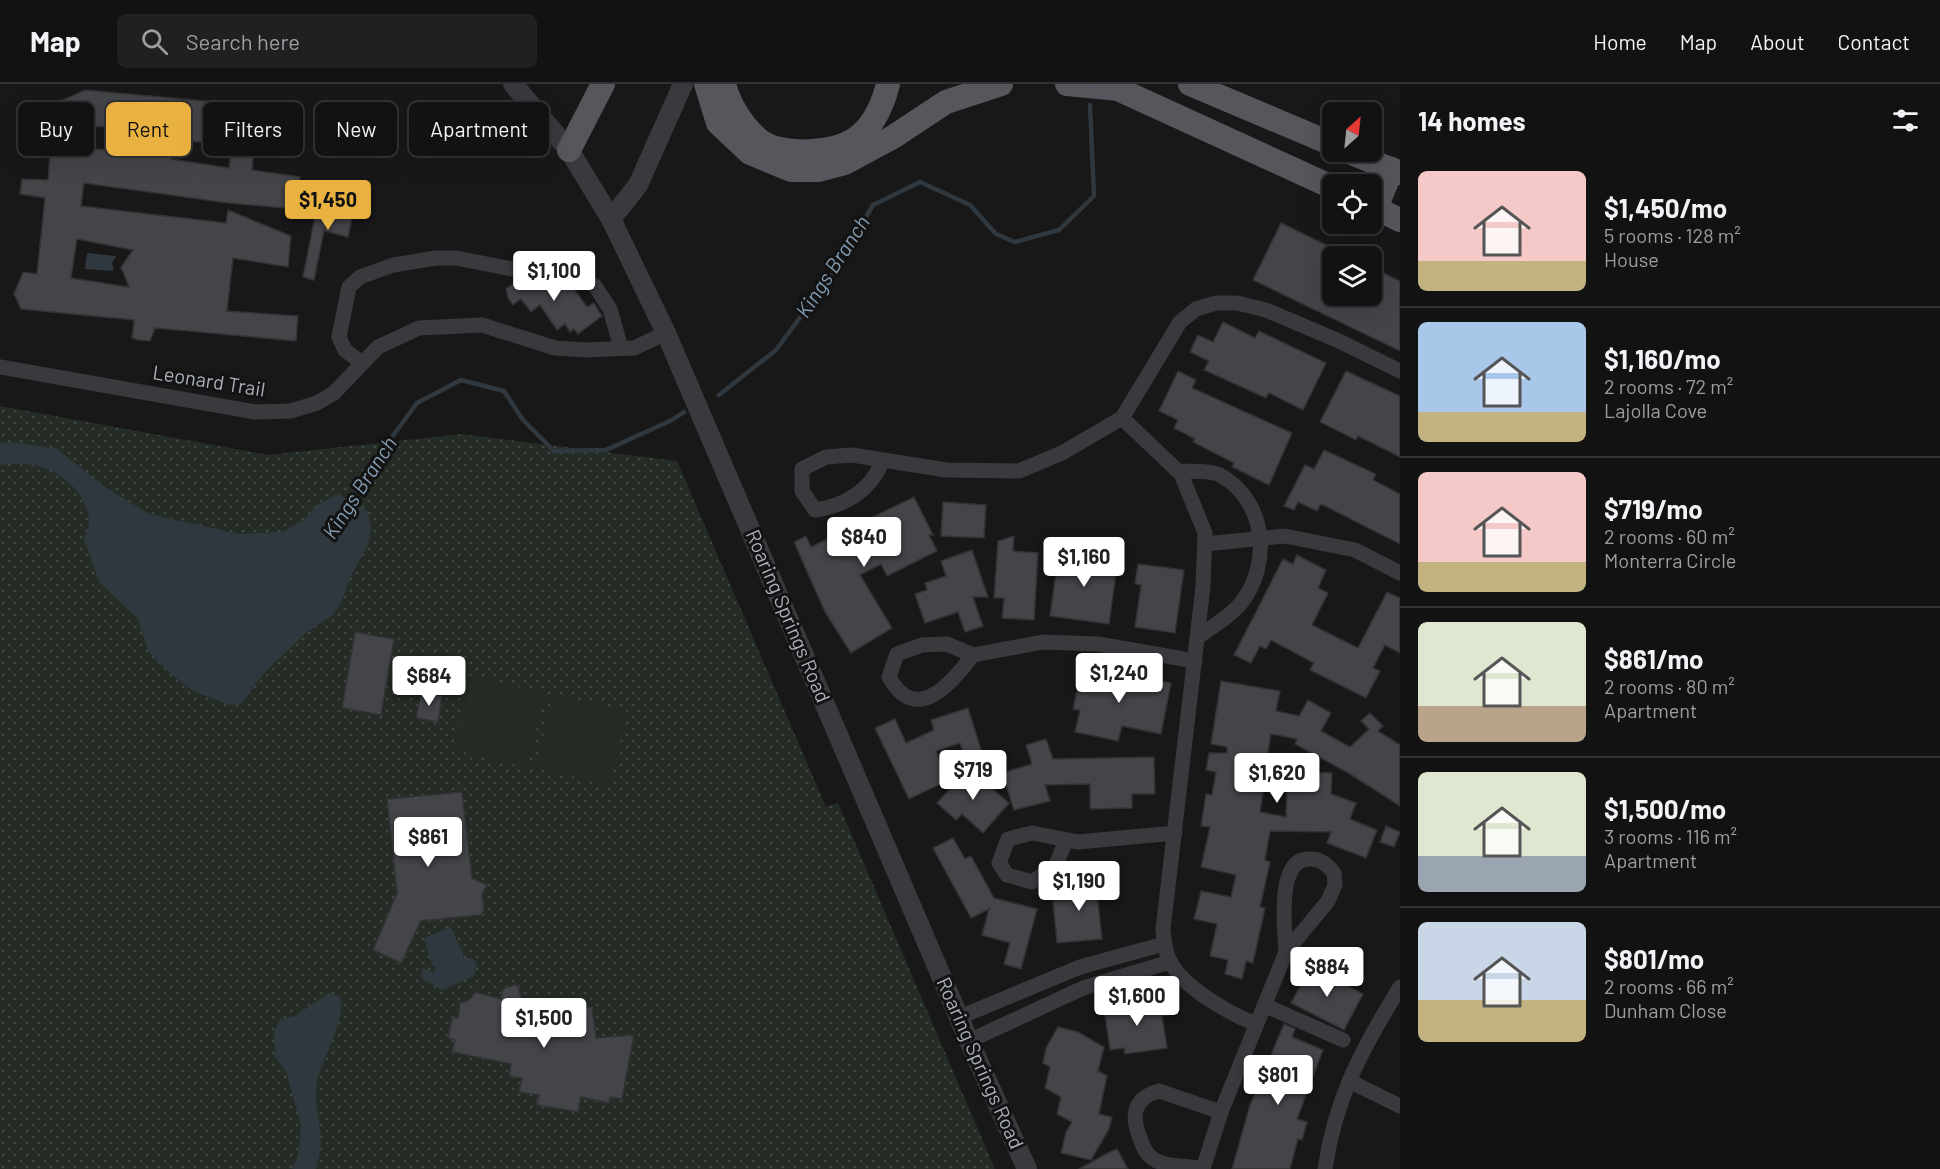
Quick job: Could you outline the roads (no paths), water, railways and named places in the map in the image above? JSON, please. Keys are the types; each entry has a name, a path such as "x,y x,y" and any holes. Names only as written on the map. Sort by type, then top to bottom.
{"main road":[{"path":"568,150 603,84"},
{"path":"706,84 718,123 750,153 791,170 819,170 845,163 893,137 946,102 1001,84"},
{"path":"724,84 736,114 759,140 797,152 837,149 856,138 870,124 881,105 888,84"},
{"path":"1067,84 1114,87 1322,182"},
{"path":"1195,124 1200,88 1322,140"},
{"path":"1374,162 1396,171 1382,193"},
{"path":"1382,211 1400,220"}],"street":[{"name":"Roaring Springs Road","path":"513,84 568,150 611,219 666,333 969,1041 1027,1169"},
{"path":"611,219 638,185 683,84"},
{"path":"362,363 345,350 339,337 349,287 360,277 393,265 436,258 456,258 512,269 547,263 561,265 595,286 610,309 621,348"},
{"path":"882,462 875,478 857,494 835,507 815,510 802,491 802,469 826,457 852,455 882,462 946,470 1018,471 1062,453 1122,418 1180,322 1196,309 1216,303 1237,303 1266,310 1339,341 1400,371"},
{"name":"Leonard Trail","path":"0,367 255,412 291,411 317,403 334,393 378,347 396,336 418,328 482,325 555,348 634,348 666,333"},
{"path":"1122,418 1178,471 1205,533 1195,661 1163,929 1164,944 1170,962 1206,998 1236,1016 1256,1024"},
{"path":"1178,471 1218,474 1248,499 1261,538 1257,572 1241,604 1197,638"},
{"path":"1204,544 1284,536 1355,550 1400,573"},
{"path":"973,655 954,681 937,695 915,699 897,690 889,677 897,654 922,645 947,644 973,655 1054,642 1098,644 1195,661"},
{"path":"1066,840 1078,842 1175,833"},
{"path":"1221,1112 1159,1092 1143,1098 1134,1112 1133,1121 1146,1152 1153,1159 1161,1163 1203,1169 1221,1112 1286,952 1310,927 1333,891 1334,873 1319,860 1305,859 1297,863 1288,878 1284,912 1286,952"},
{"path":"960,1017 1080,967 1164,944"},
{"path":"969,1041 1083,988 1170,962"},
{"path":"1325,1169 1329,1142 1362,1048 1400,987"},
{"path":"1264,1005 1343,1040"},
{"path":"1349,1082 1400,1106"}],"waterway":[{"name":"Kings Branch","path":"719,395 776,350 833,273 873,205 920,182 970,205 996,234 1015,242 1059,230 1094,196 1090,105"},
{"name":"Kings Branch","path":"347,505 373,463 417,403 461,380 504,391 523,420 554,451 606,450 672,420 684,412"}]}
